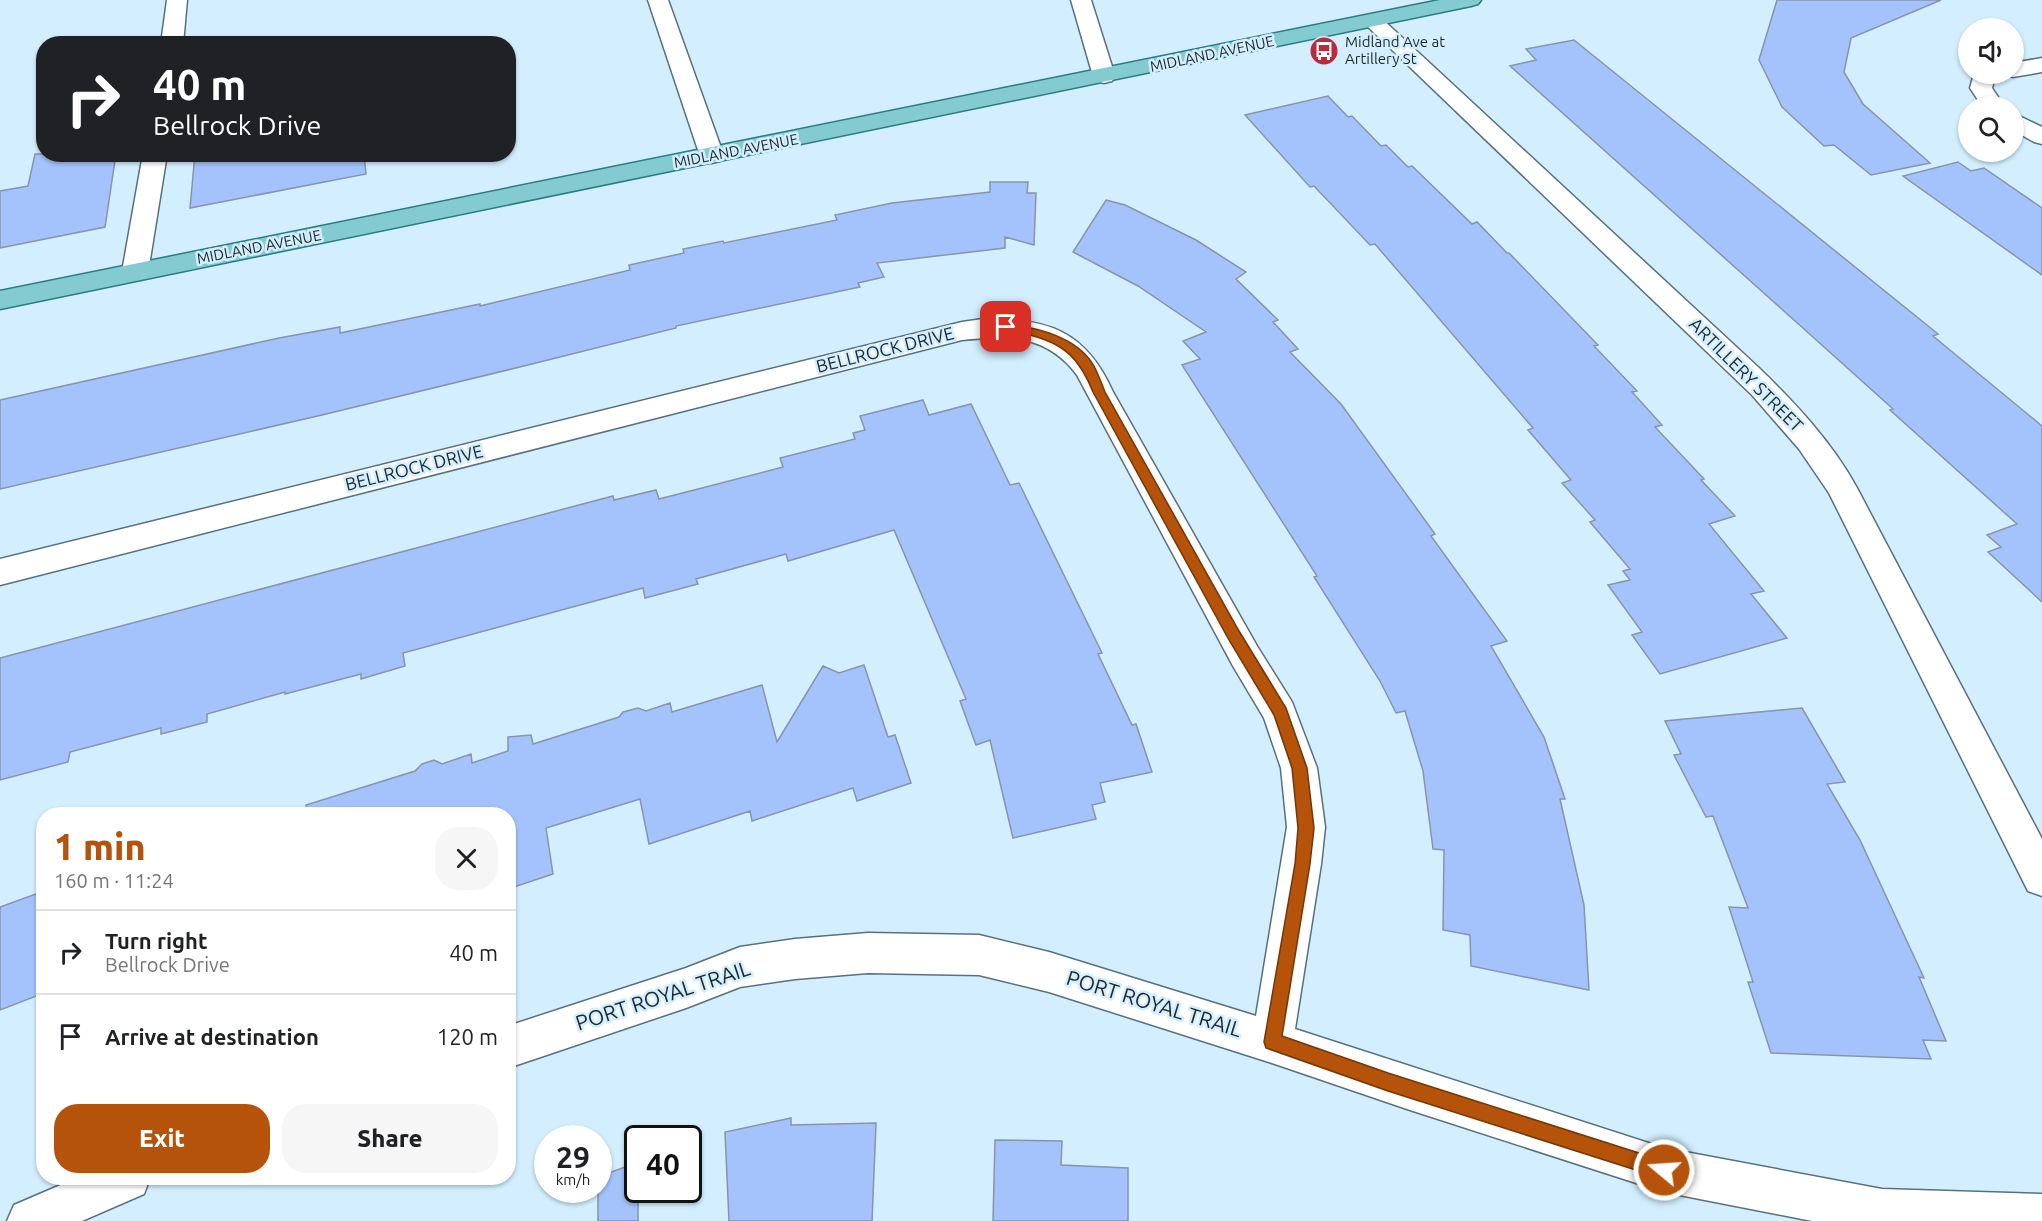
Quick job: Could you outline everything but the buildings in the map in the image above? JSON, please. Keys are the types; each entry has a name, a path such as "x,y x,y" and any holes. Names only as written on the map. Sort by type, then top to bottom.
{"main road":[{"name":"MIDLAND AVENUE","path":"0,300 1471,0"}],"street":[{"path":"172,36 177,0"},
{"path":"658,0 712,156"},
{"path":"1081,0 1104,76"},
{"name":"ARTILLERY STREET","path":"1373,21 1748,374 1784,409 1816,447 1842,488 2042,878"},
{"path":"2024,68 2042,65"},
{"path":"2024,126 2042,137"},
{"path":"135,272 154,162"},
{"name":"BELLROCK DRIVE","path":"0,572 962,331 1006,327 1031,331 1054,339 1073,351 1088,366 1099,392 1234,636 1280,713 1299,768 1306,828 1272,1042"},
{"name":"PORT ROYAL TRAIL","path":"516,1044 686,988 740,967 795,959 868,953 979,955 1049,972 1664,1170 1882,1212 2042,1217"},
{"path":"30,1221 112,1185"}],"place":[{"name":"Midland Ave at Artillery St","path":"1324,51"}],"route":[{"path":"1006,327 1031,331 1054,339 1073,351 1088,366 1099,392 1245,656 1280,713 1299,768 1306,828 1272,1042 1388,1082 1664,1170"}]}
